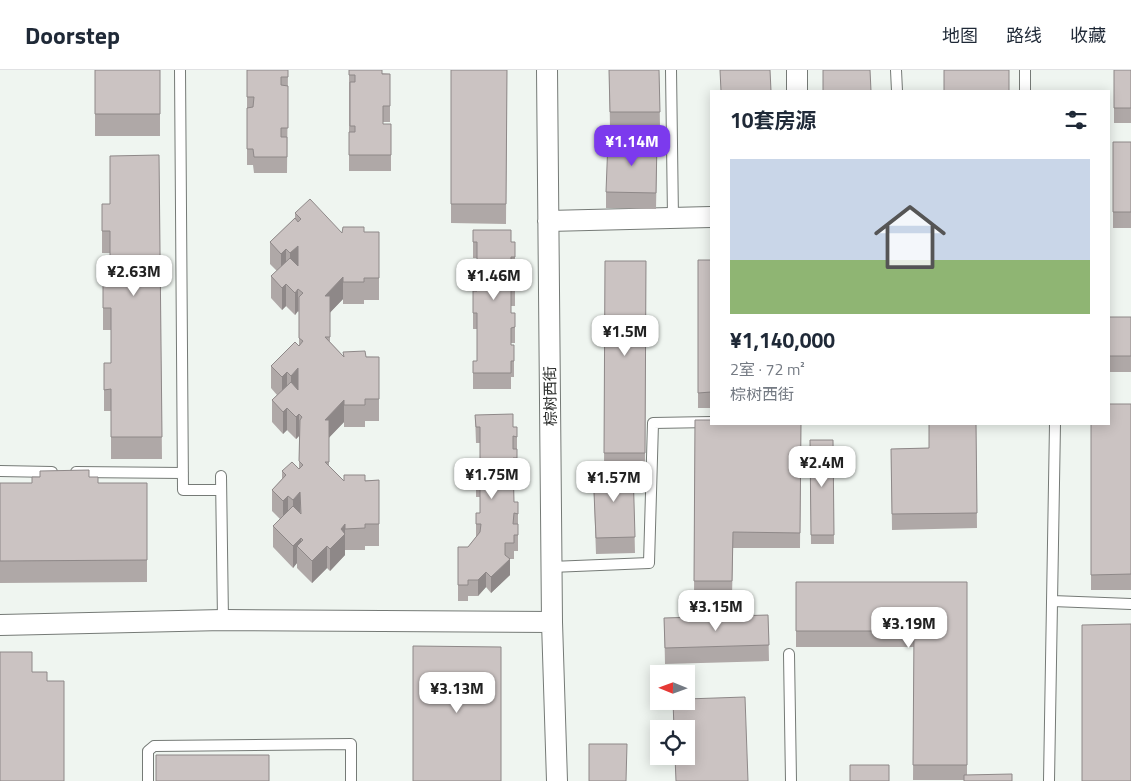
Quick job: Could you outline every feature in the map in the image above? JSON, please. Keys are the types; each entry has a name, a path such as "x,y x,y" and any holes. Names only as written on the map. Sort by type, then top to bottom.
{"street":[{"name":"棕树西街","path":"547,70 551,567 557,781"},
{"path":"797,70 797,90"},
{"path":"548,221 710,217"},
{"path":"0,625 223,620 552,622"}],"lane":[{"path":"180,70 183,490 221,490"},
{"path":"671,70 673,218"},
{"path":"896,70 897,90"},
{"path":"1025,70 1026,90"},
{"path":"551,567 649,563 653,422 710,422"},
{"path":"1049,781 1055,425"},
{"path":"0,471 183,473"},
{"path":"221,476 223,620"},
{"path":"1052,601 1131,604"},
{"path":"789,654 791,781"},
{"path":"148,781 148,751 154,746 351,744 351,781"}],"building":[{"path":"95,70 160,70 160,114 95,114"},
{"path":"247,70 288,70 288,77 281,77 281,85 288,86 288,128 281,128 281,137 287,137 287,157 254,157 253,149 247,149 247,108 253,107 254,97 247,97"},
{"path":"349,70 382,70 382,74 390,74 390,106 383,106 383,124 391,124 391,155 349,155 349,132 355,132 355,126 350,126 350,82 355,82 355,75 349,75"},
{"path":"451,70 507,70 506,204 451,204"},
{"path":"609,70 659,70 660,112 610,112"},
{"path":"720,70 770,70 771,90 721,90"},
{"path":"823,70 870,70 871,90 823,90"},
{"path":"944,70 1009,70 1009,90 944,90"},
{"path":"1114,70 1131,70 1131,108 1114,108"},
{"path":"608,140 657,141 656,193 606,192"},
{"path":"1113,142 1131,142 1131,212 1113,212"},
{"path":"159,155 162,437 111,437 111,389 104,390 104,363 111,363 111,308 103,308 103,282 110,282 110,231 102,231 102,204 110,204 110,156"},
{"path":"310,199 342,233 343,227 364,227 364,232 379,232 379,278 364,278 364,282 343,282 343,277 325,296 330,296 330,337 325,337 344,357 343,352 365,351 366,357 379,357 379,399 365,399 365,405 344,405 344,400 325,420 329,420 329,462 325,462 344,481 344,475 365,475 365,481 379,480 379,524 365,524 365,528 345,529 345,524 341,529 345,534 330,549 327,546 312,561 297,546 303,540 301,538 293,546 273,526 293,506 301,514 300,492 293,500 288,496 283,501 272,490 286,475 282,471 292,462 299,469 303,465 299,461 300,420 302,417 299,414 296,417 287,408 283,412 272,400 291,382 298,390 298,368 291,376 287,372 282,377 271,366 295,342 299,346 303,341 299,338 299,297 303,293 298,289 295,293 286,284 282,288 271,276 290,258 298,266 298,246 290,253 286,249 281,254 270,242 295,218 298,222 301,219 295,213"},
{"path":"473,230 511,230 511,242 515,242 515,257 511,257 511,275 515,275 515,290 511,290 511,313 515,313 515,327 511,328 511,345 514,345 514,361 511,361 511,373 473,373 473,361 477,361 477,313 473,313 473,291 477,291 477,242 473,242"},
{"path":"698,260 710,260 710,392 698,393"},
{"path":"605,261 646,261 645,453 604,453"},
{"path":"1110,317 1131,317 1131,356 1110,356"},
{"path":"1110,404 1131,404 1131,574 1091,575 1091,425 1110,425"},
{"path":"513,414 513,427 517,427 517,437 513,436 513,449 517,449 517,458 513,458 514,502 518,502 518,514 514,513 513,524 518,524 518,535 514,535 514,543 505,543 505,555 510,559 491,577 486,572 478,580 468,580 468,585 458,585 458,547 468,547 480,532 481,524 476,524 476,513 480,513 480,482 476,482 476,460 480,460 480,427 476,427 475,415"},
{"path":"695,420 710,420 710,425 801,425 800,533 733,532 732,581 694,581"},
{"path":"929,425 976,425 977,513 892,514 891,449 929,448"},
{"path":"810,440 833,440 834,535 811,535"},
{"path":"633,467 635,537 596,538 593,469"},
{"path":"89,470 89,477 98,477 98,483 147,483 147,560 0,561 0,483 32,483 32,477 40,477 40,471"},
{"path":"796,582 967,582 967,765 913,765 914,631 796,631"},
{"path":"768,615 769,645 665,648 664,618"},
{"path":"1131,624 1131,781 1082,781 1082,625"},
{"path":"413,646 501,647 501,781 413,781"},
{"path":"0,652 32,652 32,672 47,672 47,681 64,681 64,781 0,781"},
{"path":"745,697 748,781 676,781 675,765 695,765 695,720 674,720 673,710 695,710 695,699"},
{"path":"589,744 627,744 626,781 589,781"},
{"path":"156,755 269,755 269,781 156,781"},
{"path":"850,765 889,765 889,781 850,781"},
{"path":"1012,774 1012,781 964,781 964,775"}]}
